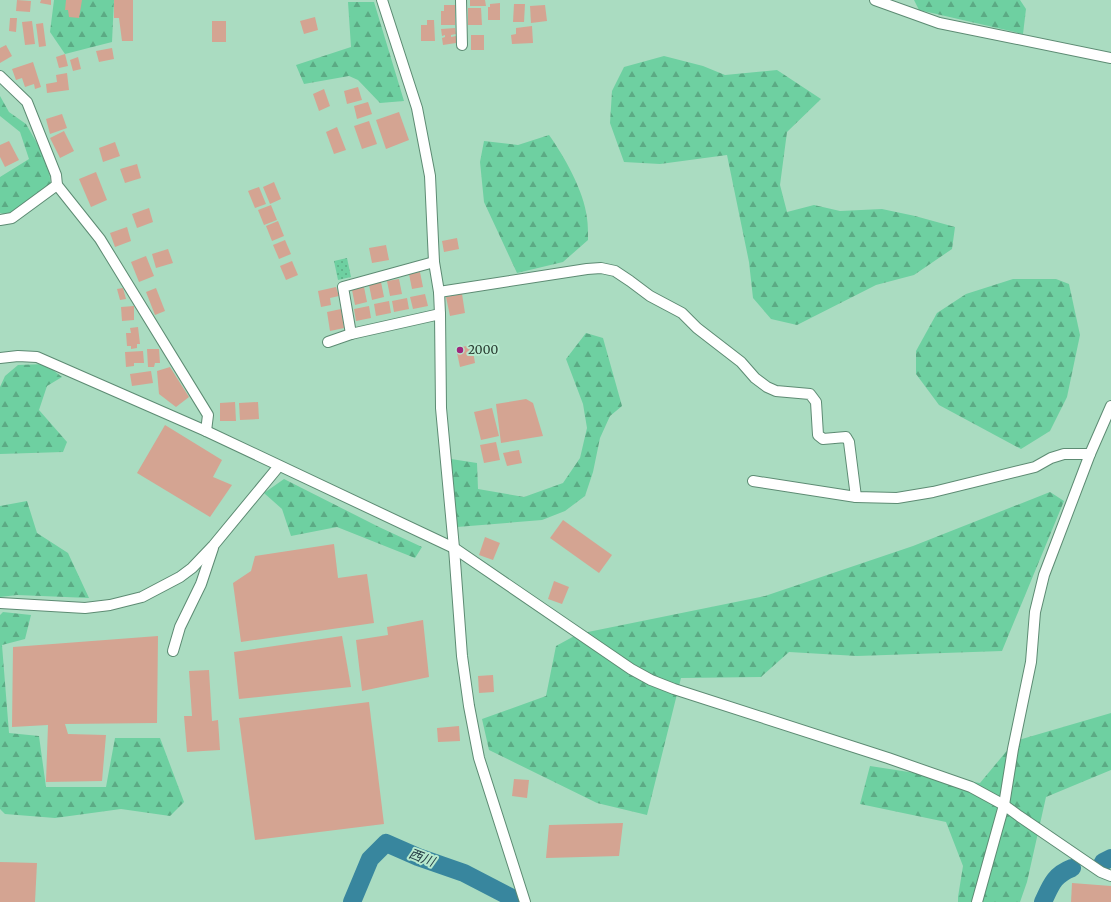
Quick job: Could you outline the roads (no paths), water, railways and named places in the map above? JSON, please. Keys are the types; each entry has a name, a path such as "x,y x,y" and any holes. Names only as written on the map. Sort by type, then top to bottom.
{"street":[{"path":"382,0 417,108 430,176 434,262 439,292 441,408 462,656 469,706 479,758 524,898"},
{"path":"461,0 462,45"},
{"path":"875,0 939,23 1111,58"},
{"path":"0,76 27,102 56,175 57,185 100,240 208,415 206,431"},
{"path":"0,220 12,218 57,185"},
{"path":"351,334 343,287 434,262"},
{"path":"439,292 587,269 601,268 615,271 650,296 682,312 697,328 742,362 755,378 767,387 776,391 810,394 816,402 818,435 823,439 846,437 849,442 856,497"},
{"path":"328,342 351,334 440,314"},
{"path":"0,358 37,356 206,431 454,548 631,669 651,680 971,787 1004,805 1101,872 1111,876"},
{"path":"977,902 1004,805 1013,749 1031,662 1035,612 1044,575 1090,454 1111,406"},
{"path":"753,481 856,497 897,498 933,492 1035,467 1051,458 1064,454 1090,454"},
{"path":"0,603 84,608 110,605 142,597 180,577 192,568 213,546 279,466"},
{"path":"173,651 180,627 201,584 213,546"}],"waterway":[{"name":"西川","path":"352,902 370,859 386,843 418,857 464,873 520,902"},
{"name":"西川","path":"1103,862 1111,858"},
{"name":"西川","path":"1043,902 1057,877 1072,868"}],"place":[{"name":"2000","path":"460,350"}]}
